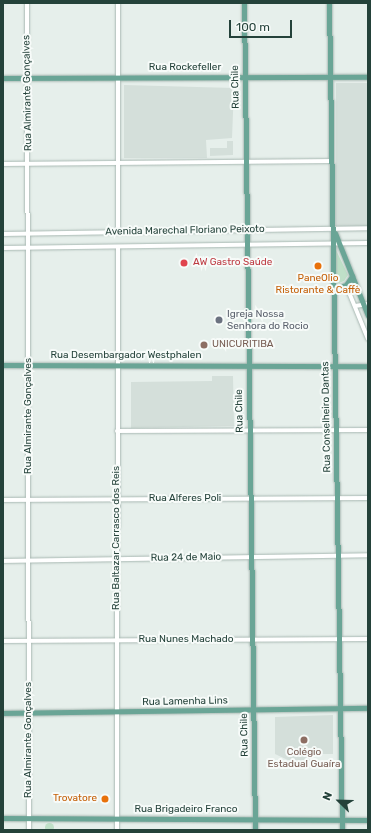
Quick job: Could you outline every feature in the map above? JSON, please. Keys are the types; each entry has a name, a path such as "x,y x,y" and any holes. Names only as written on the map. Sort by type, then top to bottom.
{"main road":[{"name":"Rua Chile","path":"244,3 255,830"},
{"name":"Rua Conselheiro Dantas","path":"329,3 333,228 336,244 334,289 342,830"},
{"name":"Rua Rockefeller","path":"3,78 368,77"},
{"path":"336,244 366,304 368,316"},
{"path":"334,289 346,285 352,276"},
{"name":"Rua Desembargador Westphalen","path":"3,365 368,366"},
{"name":"Rua Lamenha Lins","path":"3,713 368,708"},
{"name":"Rua Brigadeiro Franco","path":"3,818 368,820"}],"street":[{"name":"Rua Almirante Gonçalves","path":"27,3 30,233 29,830"},
{"path":"118,3 118,232"},
{"path":"3,164 332,161"},
{"name":"Avenida Marechal Floriano Peixoto","path":"3,234 368,228"},
{"name":"Avenida Marechal Floriano Peixoto","path":"3,248 368,243"},
{"name":"Rua Baltazar Carrasco dos Reis","path":"117,830 118,246"},
{"path":"346,285 368,339"},
{"path":"355,306 366,304"},
{"path":"117,431 368,430"},
{"name":"Rua Alferes Poli","path":"3,500 368,498"},
{"name":"Rua 24 de Maio","path":"3,561 368,555"},
{"name":"Rua Nunes Machado","path":"3,641 368,639"}],"shaded area":[{"path":"336,83 368,83 368,226 336,226"},
{"path":"124,85 234,88 232,138 206,140 207,158 124,158"},
{"path":"227,141 233,141 233,155 210,156 210,148 227,148"},
{"path":"212,376 233,376 234,426 131,428 131,382 212,381"},
{"name":"Colégio Estadual Guaíra","path":"333,715 333,754 312,754 305,768 275,754 275,717"}],"green space":[{"path":"335,248 348,275 344,281 336,284"},
{"path":"47,823 51,823 53,827 51,831 47,831 45,829 45,825"}],"place":[{"name":"AW Gastro Saúde","path":"184,263"},
{"name":"PaneOlio Ristorante & Caffè","path":"318,266"},
{"name":"Igreja Nossa Senhora do Rocio","path":"219,320"},
{"name":"UNICURITIBA","path":"204,345"},
{"name":"Colégio Estadual Guaíra","path":"304,740"},
{"name":"Trovatore","path":"105,799"}]}
